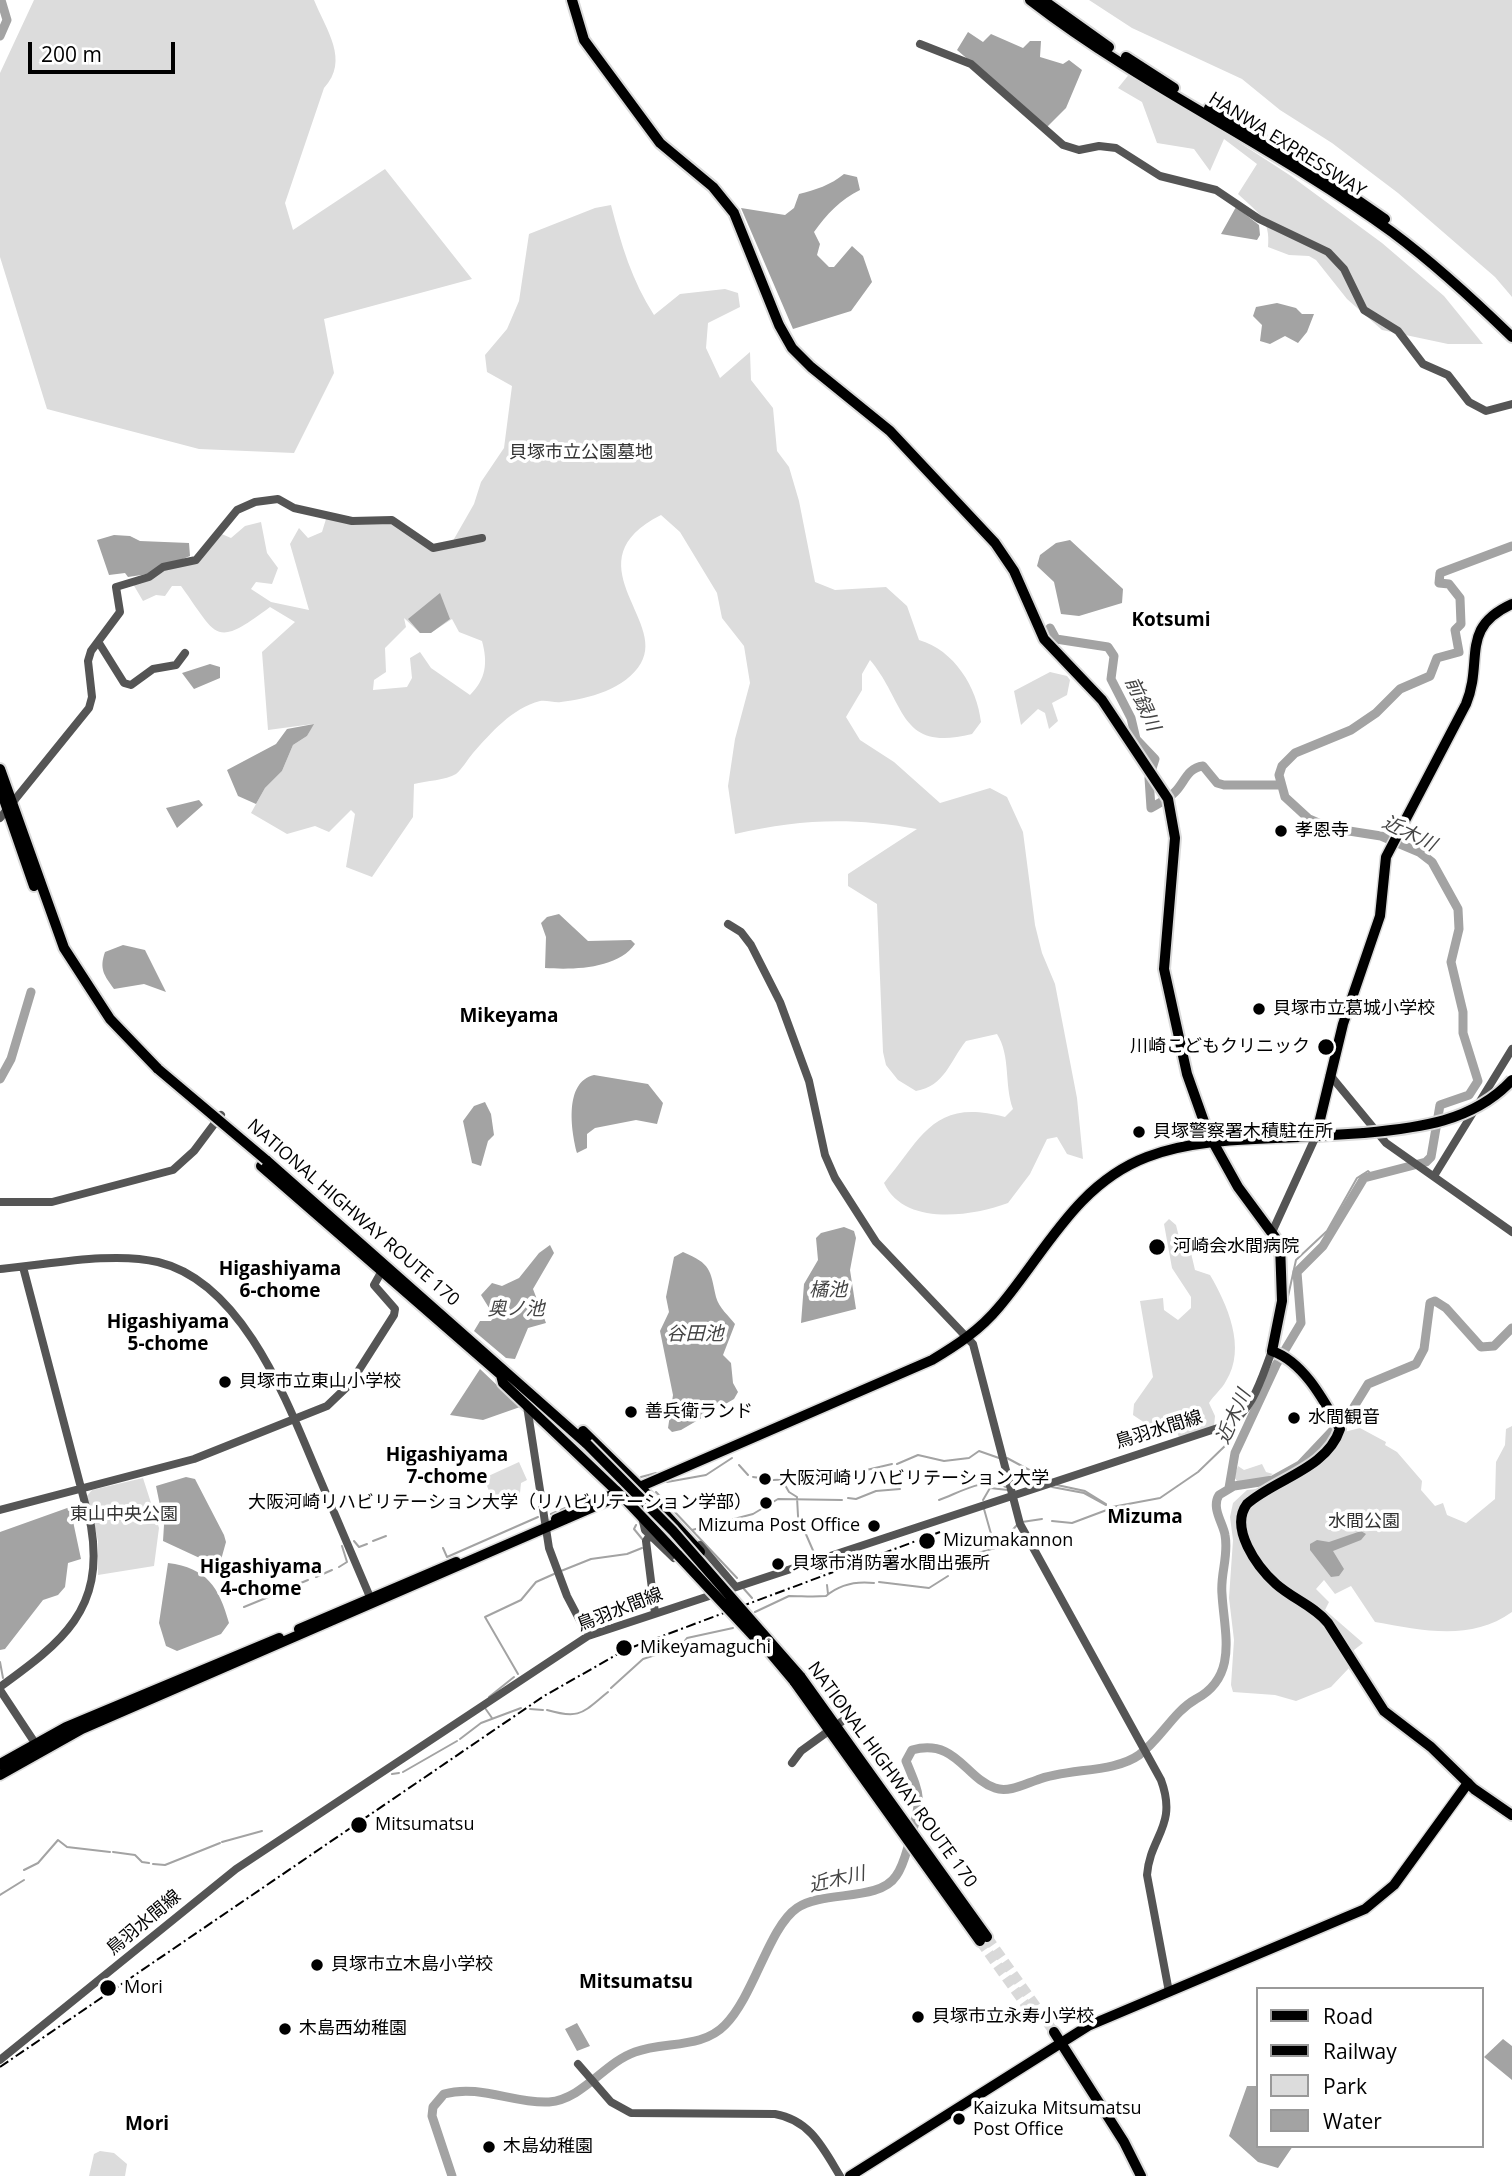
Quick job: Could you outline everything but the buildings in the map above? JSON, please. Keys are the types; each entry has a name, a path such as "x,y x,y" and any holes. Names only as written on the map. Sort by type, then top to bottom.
{"highway":[{"path":"572,0 579,29 590,50 660,143 712,187 734,213 779,325 792,348 811,367 890,430 995,543 1014,571 1044,639 1102,701 1167,797 1175,833 1164,969 1187,1074 1214,1144 1238,1187 1273,1230 1281,1248 1282,1301 1274,1351 1286,1358 1309,1381 1337,1424 1328,1447 1307,1467 1247,1504 1241,1514 1242,1535 1272,1580 1318,1612 1328,1623 1384,1711 1431,1747 1468,1783 1512,1815"},
{"name":"HANWA EXPRESSWAY","path":"1030,0 1085,40 1323,186 1391,232 1457,285 1512,337"},
{"name":"HANWA EXPRESSWAY","path":"1043,0 1106,46 1368,207 1435,257 1512,327"},
{"name":"NATIONAL HIGHWAY ROUTE 170","path":"0,769 7,811"},
{"name":"NATIONAL HIGHWAY ROUTE 170","path":"0,788 64,948 110,1019 156,1072 384,1268 585,1447 668,1535 785,1671 797,1678"},
{"path":"1316,1136 1420,1126 1459,1115 1490,1100 1512,1080"},
{"name":"NATIONAL HIGHWAY ROUTE 170","path":"384,1268 473,1340 673,1531 753,1621 797,1678 984,1939"},
{"path":"473,1340 506,1364 601,1447 643,1489 751,1612 753,1621"},
{"path":"501,1375 503,1383 620,1494 785,1671"},
{"path":"1055,2039 1134,2176"},
{"path":"1055,2039 1124,2142 1141,2176"}],"main road":[{"path":"0,1775 38,1746 620,1494 643,1489 653,1482 932,1360 968,1337 1000,1306 1065,1219 1097,1186 1127,1166 1151,1155 1214,1144 1316,1136 1343,1024 1380,916 1386,857 1466,704 1472,684 1478,632 1489,616 1512,604"},
{"path":"0,1764 370,1597 545,1527"},
{"path":"850,2176 934,2125 1055,2039 1325,1927 1373,1904 1394,1885 1468,1783"}],"street":[{"path":"920,44 971,64 1063,145 1079,150 1100,146 1116,148 1160,176 1216,190 1259,219 1328,252 1344,269 1364,310 1398,331 1423,364 1452,379 1469,402 1486,411 1512,404"},
{"path":"7,811 89,708 93,683 88,662 91,651 120,612 116,587 123,582 149,577 163,568 196,560 237,510 255,502 278,499 294,508 352,521 392,520 433,548 482,538"},
{"path":"99,643 124,683 131,685 153,669 176,665 185,653"},
{"path":"728,924 741,932 751,945 780,1002 809,1081 825,1155 835,1178 876,1242 968,1337 979,1365 1020,1524 1164,1789 1166,1824 1150,1859 1147,1875 1169,1992"},
{"path":"1434,1176 1512,1049"},
{"path":"1330,1075 1386,1143 1512,1231"},
{"path":"0,1202 52,1202 173,1170 194,1151 221,1115"},
{"path":"1273,1230 1316,1136"},
{"path":"0,1269 139,1259 177,1268 211,1290 270,1366 370,1597"},
{"path":"23,1267 94,1553 88,1599 62,1638 0,1689 38,1746"},
{"path":"0,1510 194,1459 327,1406 341,1396 391,1320 395,1309 374,1285 384,1268"},
{"name":"鳥羽水間線","path":"0,2060 236,1869 588,1636 1237,1420 1254,1395 1274,1351"},
{"path":"527,1406 545,1527 555,1567 588,1636"},
{"path":"643,1489 658,1500 735,1586"},
{"path":"642,1517 643,1527 650,1535 767,1657"},
{"path":"650,1535 646,1541 655,1613"},
{"path":"792,1763 801,1751 850,1713 841,1698"},
{"path":"580,2066 604,2095 621,2108 645,2116 775,2114 791,2118 814,2134 840,2176"}],"green space":[{"path":"34,0 314,0 333,45 335,67 324,88 285,203 293,230 385,169 472,279 324,319 334,373 294,453 199,449 47,409 0,257 0,73"},
{"path":"1089,0 1512,0 1512,297 1495,277 1398,193 1332,143 1280,110 1242,79 1132,28"},
{"path":"1131,72 1291,176 1382,243 1444,296 1483,344 1448,344 1382,330 1347,299 1316,260 1309,256 1289,255 1268,247 1265,223 1257,211 1238,194 1257,164 1224,139 1210,171 1194,149 1157,143 1142,102 1118,88"},
{"name":"貝塚市立公園墓地","path":"611,205 628,262 654,315 680,294 725,289 738,293 740,307 708,323 706,348 720,378 750,352 751,380 773,408 777,451 789,467 799,501 815,582 835,590 886,587 907,606 919,640 932,645 953,661 975,696 981,722 972,734 948,738 930,736 917,730 907,720 870,660 862,674 862,690 846,717 860,740 894,762 940,803 990,788 1007,797 1023,832 1035,925 1042,953 1055,984 1077,1098 1083,1159 1067,1154 1057,1137 1047,1139 1030,1174 1008,1203 957,1214 922,1212 906,1206 894,1197 884,1183 932,1125 946,1117 962,1113 981,1112 1005,1117 1013,1109 1001,1043 997,1034 966,1041 946,1072 934,1084 916,1091 898,1080 886,1065 883,1052 877,904 848,886 848,874 917,829 826,821 782,825 735,834 728,786 735,739 750,683 744,646 722,618 717,593 680,532 661,515 635,533 623,551 622,571 646,646 641,663 634,672 616,686 594,695 561,702 540,701 520,709 495,730 456,774 414,784 413,817 372,877 346,867 355,814 351,810 329,832 315,826 287,834 251,813 265,788 282,771 293,745 307,736 313,724 268,730 262,652 295,622 270,607 238,629 218,631 203,617 181,586 172,586 165,596 156,595 143,601 133,584 163,568 196,560 217,532 231,538 245,526 261,522 267,553 278,568 272,584 256,582 251,589 271,602 309,610 290,544 299,528 308,538 322,532 326,519 385,519 428,546 450,546 474,504 481,482 504,448 512,386 487,372 485,355 507,329 519,301 529,234 595,208","holes":["404,618 420,633 432,632 452,619 459,632 482,641 484,670 470,695 431,668 420,652 410,658 412,678 407,687 373,690 374,680 386,672 385,648 406,627"]},
{"path":"1050,672 1067,676 1070,680 1067,695 1052,703 1058,721 1049,729 1045,713 1038,709 1021,725 1014,691"},
{"path":"1169,1219 1176,1225 1182,1249 1191,1253 1195,1270 1210,1275 1228,1313 1235,1341 1232,1368 1224,1384 1209,1403 1215,1416 1214,1427 1179,1437 1175,1428 1154,1429 1133,1415 1134,1404 1153,1377 1140,1301 1163,1298 1164,1310 1178,1320 1191,1308 1191,1297 1172,1268 1164,1224"},
{"name":"水間公園","path":"1512,1426 1512,1612 1496,1621 1463,1630 1428,1630 1375,1622 1351,1586 1335,1594 1324,1580 1316,1589 1329,1602 1325,1610 1363,1643 1354,1650 1349,1668 1331,1687 1296,1701 1275,1695 1233,1692 1231,1685 1234,1640 1229,1598 1233,1540 1230,1517 1233,1503 1247,1490 1267,1488 1298,1469 1344,1432 1360,1428 1386,1442 1385,1445 1397,1452 1422,1481 1421,1490 1435,1506 1443,1503 1447,1515 1466,1523 1495,1499 1496,1462 1505,1445 1506,1429"},
{"path":"519,1462 527,1480 521,1483 520,1493 494,1504 484,1478"},
{"path":"1262,1464 1266,1472 1273,1474 1258,1482 1237,1481 1234,1477 1238,1466 1244,1470"},
{"name":"東山中央公園","path":"143,1478 159,1528 154,1566 98,1575 98,1541 87,1496 92,1490"},
{"path":"100,2151 114,2153 127,2164 125,2176 89,2176 94,2154"}],"water":[{"path":"968,32 983,42 991,34 1023,48 1030,41 1041,41 1040,57 1063,64 1069,60 1082,70 1066,108 1047,127 957,50"},
{"path":"844,174 857,177 860,190 834,208 814,232 820,244 817,255 829,267 834,267 852,246 863,256 872,282 851,311 793,329 741,208 785,215 794,208 799,194 823,187"},
{"path":"1236,207 1259,225 1260,235 1257,240 1221,234"},
{"path":"1277,303 1296,308 1302,314 1314,314 1307,332 1298,343 1285,336 1270,344 1260,341 1262,325 1253,316 1256,307"},
{"path":"114,535 130,536 140,541 189,543 190,556 148,574 128,577 125,573 109,575 97,540"},
{"path":"1070,540 1123,589 1122,603 1079,616 1061,614 1054,582 1037,566 1040,555 1056,543"},
{"path":"440,593 450,619 431,633 420,633 408,619"},
{"path":"210,664 220,667 220,678 194,689 182,673"},
{"path":"314,724 307,736 293,745 282,771 265,788 256,804 238,796 227,770 276,744 287,729"},
{"path":"199,800 203,805 177,828 166,808"},
{"path":"559,914 588,941 631,940 635,944 618,959 606,963 581,968 545,968 546,937 541,923 547,917"},
{"path":"123,945 145,950 166,992 144,984 114,989 104,972 103,958 105,952"},
{"path":"594,1075 648,1084 663,1103 657,1124 636,1120 595,1128 587,1134 587,1148 577,1153 572,1120 574,1097 584,1079"},
{"path":"485,1102 491,1114 494,1135 488,1141 481,1166 472,1163 463,1121 474,1106"},
{"name":"橘池","path":"844,1227 854,1231 856,1238 850,1270 856,1309 801,1323 804,1284 818,1260 816,1238 821,1233"},
{"name":"奥ノ池","path":"550,1245 554,1253 533,1289 546,1323 528,1328 515,1359 506,1358 474,1331 480,1321 491,1321 494,1316 481,1295 492,1283 502,1286 519,1278 539,1253"},
{"name":"谷田池","path":"683,1252 708,1268 717,1301 735,1324 723,1355 731,1363 733,1383 738,1392 734,1399 681,1430 672,1432 668,1428 673,1395 660,1331 669,1312 666,1297 674,1257"},
{"path":"480,1369 520,1407 483,1420 450,1415"},
{"path":"186,1477 195,1479 224,1535 226,1542 219,1567 163,1541 164,1525 156,1486"},
{"path":"70,1507 81,1559 68,1563 65,1587 58,1595 43,1600 5,1649 0,1650 0,1532"},
{"path":"1361,1531 1366,1534 1361,1540 1333,1551 1344,1569 1339,1576 1331,1577 1310,1550 1310,1544 1317,1540 1329,1542"},
{"path":"168,1563 193,1569 216,1590 229,1623 221,1634 177,1651 166,1646 159,1623"},
{"path":"577,2023 590,2046 577,2051 565,2029"},
{"path":"1503,2039 1512,2046 1512,2080 1484,2057"},
{"path":"1247,2086 1256,2086 1256,2148 1292,2148 1278,2168 1258,2162 1229,2136"}],"waterway":[{"path":"0,36 7,20 1,0"},
{"name":"近木川","path":"1229,1488 1235,1453 1276,1365 1301,1323 1297,1272 1323,1246 1364,1178 1426,1162 1431,1157 1440,1105 1469,1095 1478,1081 1463,1033 1463,1012 1451,962 1459,929 1458,909 1432,862 1419,852 1381,836 1330,828 1309,819 1285,797 1279,775 1282,766 1295,753 1351,730 1376,713 1400,689 1430,676 1437,658 1459,652 1455,630 1461,624 1460,598 1449,584 1439,583 1440,573 1512,546"},
{"name":"前録川","path":"1050,628 1056,639 1108,647 1114,656 1111,679 1131,718 1136,739 1155,759 1149,778 1151,808 1172,794 1193,769 1203,766 1217,783 1224,785 1281,785"},
{"path":"0,1079 11,1059 31,992"},
{"path":"1287,1301 1296,1260 1327,1231 1357,1178 1368,1171 1371,1174"},
{"name":"近木川","path":"452,2176 432,2116 433,2107 444,2094 471,2091 549,2102 583,2088 613,2064 635,2052 694,2041 716,2033 745,1997 778,1930 797,1908 821,1899 864,1893 888,1884 896,1876 903,1862 917,1814 917,1791 906,1761 912,1750 939,1749 950,1754 985,1783 1000,1789 1016,1787 1049,1776 1117,1765 1139,1755 1180,1711 1210,1689 1224,1666 1226,1638 1222,1587 1226,1543 1216,1505 1219,1495 1234,1486 1273,1480 1300,1465 1352,1410 1368,1384 1416,1364 1424,1349 1430,1303 1435,1301 1446,1308 1481,1347 1494,1346 1512,1328"},
{"path":"1112,1507 1160,1498 1198,1472 1228,1443"},
{"path":"897,1464 918,1455 944,1461 969,1458 979,1451 999,1458"},
{"path":"667,1482 706,1475 732,1458"},
{"path":"1007,1458 1048,1480"},
{"path":"841,1476 892,1464"},
{"path":"739,1465 748,1475"},
{"path":"641,1477 656,1473"},
{"path":"753,1477 768,1479"},
{"path":"773,1480 837,1477"},
{"path":"781,1478 789,1492 797,1497 798,1516 815,1555"},
{"path":"939,1500 981,1484 1006,1487"},
{"path":"1057,1485 1085,1491 1106,1504"},
{"path":"1052,1487 1084,1493 1106,1505"},
{"path":"983,1500 990,1488 1008,1490"},
{"path":"848,1498 856,1499 876,1491 900,1489"},
{"path":"656,1492 737,1578"},
{"path":"551,1514 601,1493"},
{"path":"692,1530 753,1514 778,1499 842,1500"},
{"path":"1052,1521 1072,1523 1112,1508"},
{"path":"968,1556 995,1548 984,1509"},
{"path":"443,1548 447,1557 538,1517"},
{"path":"1022,1522 1042,1519"},
{"path":"636,1525 634,1529 643,1540"},
{"path":"998,1546 1017,1525"},
{"path":"373,1541 386,1536"},
{"path":"354,1541 359,1547 367,1544"},
{"path":"339,1567 347,1562 342,1546"},
{"path":"561,1571 591,1559 627,1554 642,1548"},
{"path":"817,1564 821,1573"},
{"path":"316,1577 332,1570"},
{"path":"518,1674 485,1617 521,1600 536,1582 554,1574"},
{"path":"879,1582 929,1588 948,1576"},
{"path":"291,1587 308,1580"},
{"path":"755,1612 789,1596 826,1596 849,1584 874,1583"},
{"path":"827,1585 828,1594"},
{"path":"744,1589 752,1598"},
{"path":"244,1607 283,1591"},
{"path":"611,1688 643,1659 680,1647 687,1638 733,1628"},
{"path":"0,1662 3,1678"},
{"path":"489,1697 514,1677"},
{"path":"547,1710 575,1714 593,1705 608,1692"},
{"path":"485,1708 492,1718"},
{"path":"460,1739 481,1723 521,1708"},
{"path":"530,1709 543,1710"},
{"path":"403,1772 457,1741"},
{"path":"392,1774 399,1773"},
{"path":"222,1842 262,1831"},
{"path":"24,1870 38,1863 58,1840 67,1847 110,1852"},
{"path":"153,1864 165,1865 220,1843"},
{"path":"113,1852 135,1855 142,1862 149,1863"},
{"path":"0,1895 24,1880"}],"tunnel":[{"path":"987,1937 1054,2032"},
{"path":"980,1941 1028,2008"}],"railway":[{"path":"0,2067 544,1696 625,1650 940,1532"}],"place":[{"name":"孝恩寺","path":"1281,831"},
{"name":"貝塚市立葛城小学校","path":"1259,1009"},
{"name":"川崎こどもクリニック","path":"1326,1047"},
{"name":"貝塚警察署木積駐在所","path":"1139,1132"},
{"name":"河崎会水間病院","path":"1157,1247"},
{"name":"貝塚市立東山小学校","path":"225,1382"},
{"name":"善兵衛ランド","path":"631,1412"},
{"name":"水間観音","path":"1294,1418"},
{"name":"大阪河崎リハビリテーション大学","path":"765,1479"},
{"name":"大阪河崎リハビリテーション大学（リハビリテーション学部）","path":"766,1503"},
{"name":"Mizuma Post Office","path":"874,1526"},
{"name":"Mizumakannon","path":"927,1541"},
{"name":"貝塚市消防署水間出張所","path":"778,1564"},
{"name":"Mikeyamaguchi","path":"624,1648"},
{"name":"Mitsumatsu","path":"359,1825"},
{"name":"貝塚市立木島小学校","path":"317,1965"},
{"name":"Mori","path":"108,1988"},
{"name":"貝塚市立永寿小学校","path":"918,2017"},
{"name":"木島西幼稚園","path":"285,2029"},
{"name":"Kaizuka Mitsumatsu Post Office","path":"959,2119"},
{"name":"木島幼稚園","path":"489,2147"}],"district":[{"name":"Kotsumi","path":"1171,621"},
{"name":"Mikeyama","path":"509,1017"},
{"name":"Higashiyama 6-chome","path":"280,1281"},
{"name":"Higashiyama 5-chome","path":"168,1334"},
{"name":"Higashiyama 7-chome","path":"447,1467"},
{"name":"Mizuma","path":"1145,1518"},
{"name":"Higashiyama 4-chome","path":"261,1579"},
{"name":"Mitsumatsu","path":"636,1983"},
{"name":"Mori","path":"147,2125"}]}
